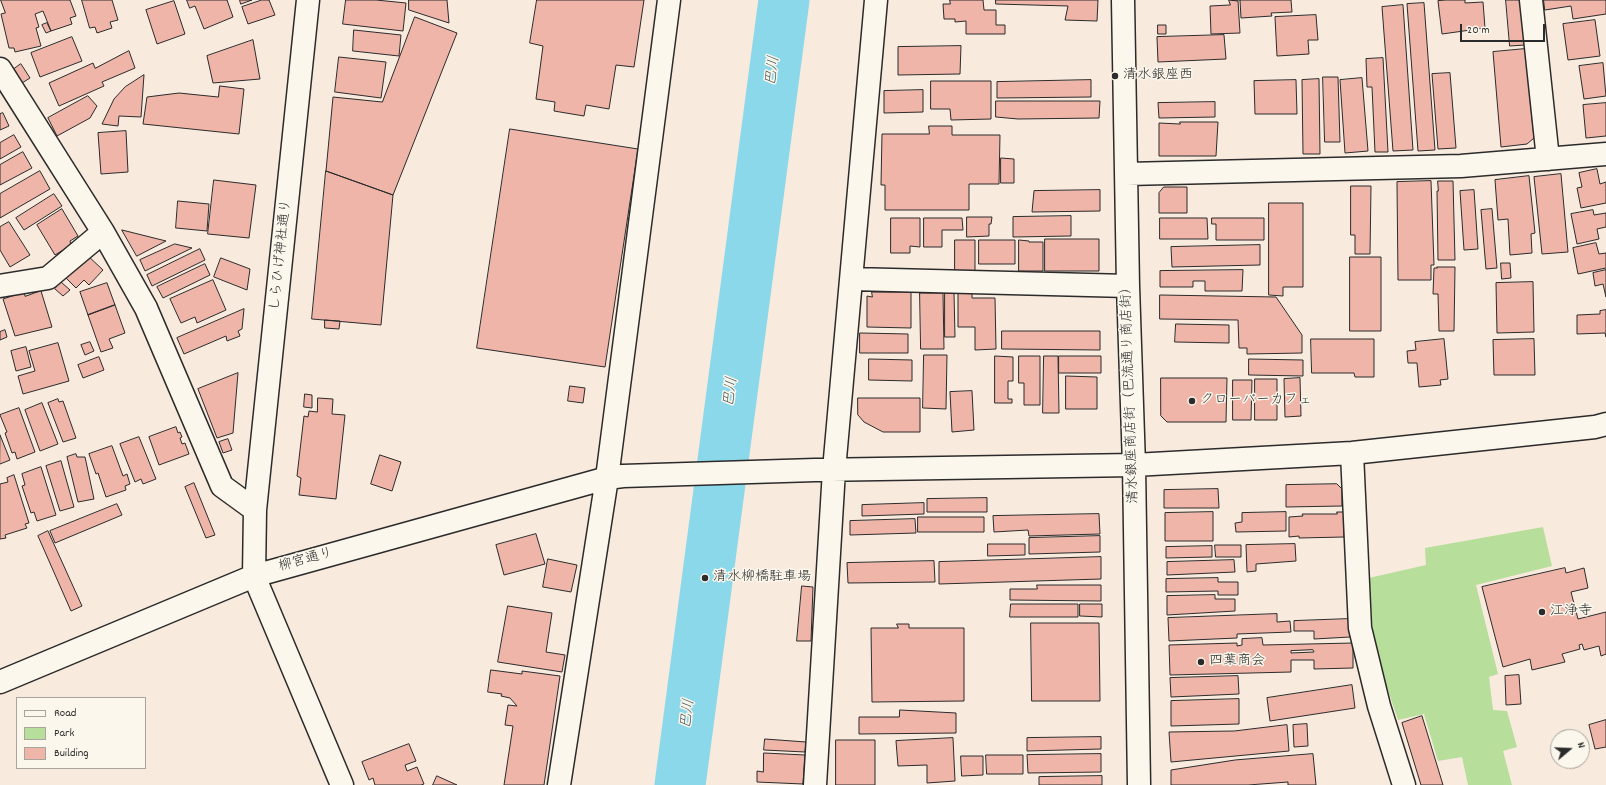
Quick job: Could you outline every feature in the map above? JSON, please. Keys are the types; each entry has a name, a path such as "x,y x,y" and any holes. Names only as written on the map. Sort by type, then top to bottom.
{"street":[{"name":"しらひげ神社通り","path":"254,576 255,510 308,0"},
{"path":"559,785 615,477 669,0"},
{"path":"815,785 824,470 852,279 876,0"},
{"name":"清水銀座商店街（巴流通り商店街）","path":"1123,0 1128,286 1134,465 1139,785"},
{"path":"1531,0 1548,159"},
{"path":"0,69 103,232 146,308 222,486 255,510"},
{"path":"1127,174 1461,166 1606,154"},
{"path":"0,286 48,278 103,232"},
{"path":"852,279 1128,286"},
{"name":"柳宮通り","path":"0,682 254,576 615,477 824,470 1134,465 1352,453 1595,427 1606,424"},
{"path":"1352,453 1360,628 1379,706 1404,785"},
{"path":"254,576 342,785"}],"green space":[{"path":"1543,527 1552,566 1476,585 1498,674 1489,677 1493,710 1507,711 1517,747 1503,751 1512,785 1468,785 1462,757 1438,761 1424,714 1398,720 1383,675 1373,634 1369,578 1426,565 1425,548"}],"building":[{"path":"1,0 70,0 76,16 70,18 72,24 51,31 43,11 35,14 39,27 36,28 41,46 15,52 14,48 9,48 1,14 5,13"},
{"path":"82,0 112,0 118,20 110,22 112,28 97,33 95,27 90,28"},
{"path":"187,0 227,0 233,17 204,29 195,6 190,8"},
{"path":"240,0 252,0 241,4"},
{"path":"262,0 269,0 275,15 248,24 242,7"},
{"path":"346,0 376,0 406,3 403,31 343,24"},
{"path":"409,0 447,0 449,23 409,10"},
{"path":"537,0 644,0 634,67 616,65 609,109 586,105 584,116 554,111 555,102 536,99 543,46 530,43"},
{"path":"950,0 983,0 984,10 996,10 996,25 1005,25 1005,34 966,34 966,21 955,22 955,19 944,19 943,4 950,4"},
{"path":"996,0 1098,0 1097,21 1065,20 1068,6 996,4"},
{"path":"1229,0 1238,1 1240,33 1211,34 1210,6 1230,5"},
{"path":"1240,0 1291,0 1292,12 1271,13 1272,16 1241,18"},
{"path":"1465,0 1465,3 1483,2 1485,28 1442,34 1438,1"},
{"path":"1506,0 1520,0 1525,45 1510,46"},
{"path":"1544,0 1606,0 1606,14 1573,19 1571,6 1545,10"},
{"path":"174,1 185,34 157,44 146,10"},
{"path":"1424,3 1435,150 1418,151 1407,4"},
{"path":"1403,5 1413,150 1393,151 1382,7"},
{"path":"1316,15 1318,40 1308,40 1309,54 1277,56 1275,17"},
{"path":"415,17 457,33 393,195 326,171 333,97 382,102"},
{"path":"1595,20 1600,56 1568,60 1563,24"},
{"path":"47,23 51,31 46,33 42,25"},
{"path":"1158,25 1166,25 1166,34 1158,34"},
{"path":"354,30 401,35 399,56 353,51"},
{"path":"1224,35 1226,59 1158,62 1157,37"},
{"path":"72,37 82,61 40,77 31,53"},
{"path":"253,40 260,79 213,83 207,56"},
{"path":"961,46 960,74 898,75 898,47"},
{"path":"1525,49 1534,138 1527,144 1501,147 1493,52"},
{"path":"129,51 135,68 102,82 104,86 59,106 49,83 93,63 95,68"},
{"path":"339,57 386,62 381,98 335,92"},
{"path":"1383,58 1388,152 1375,152 1372,87 1367,87 1366,59"},
{"path":"1603,63 1606,96 1584,99 1579,66"},
{"path":"21,64 30,78 22,83 14,69"},
{"path":"1450,73 1456,148 1438,149 1432,74"},
{"path":"144,75 141,117 119,116 118,126 102,124 114,99 125,87"},
{"path":"1323,77 1338,77 1340,142 1325,142"},
{"path":"1362,78 1368,151 1345,153 1340,80"},
{"path":"1319,79 1320,154 1303,154 1302,80"},
{"path":"1091,80 1091,97 997,98 997,82"},
{"path":"1296,80 1297,114 1255,114 1254,81"},
{"path":"931,81 991,81 991,119 951,120 950,109 931,109"},
{"path":"220,86 244,89 239,134 143,124 147,97 179,93 218,97"},
{"path":"923,90 923,112 884,113 884,91"},
{"path":"88,96 97,106 90,118 57,136 48,118"},
{"path":"996,101 1100,101 1099,118 1018,119 996,117"},
{"path":"1215,102 1215,117 1159,118 1158,103"},
{"path":"1606,103 1606,136 1586,138 1583,105"},
{"path":"3,113 9,126 0,130 0,114"},
{"path":"1180,122 1218,122 1216,156 1159,156 1159,123 1180,124"},
{"path":"929,126 952,126 952,135 1000,135 999,184 969,184 969,210 885,210 885,185 881,185 882,134 929,134"},
{"path":"510,129 638,149 605,367 477,348"},
{"path":"126,131 128,172 101,174 98,133"},
{"path":"14,135 21,147 0,159 0,143"},
{"path":"23,152 32,168 0,185 0,165"},
{"path":"1001,158 1014,159 1014,183 1001,183"},
{"path":"1597,169 1600,184 1606,182 1606,203 1581,208 1577,188 1582,187 1579,173"},
{"path":"40,171 50,189 0,218 0,194"},
{"path":"326,171 393,195 381,325 312,319"},
{"path":"1561,174 1568,252 1542,254 1534,177"},
{"path":"1529,176 1535,233 1531,234 1532,253 1510,255 1508,219 1498,220 1495,180"},
{"path":"214,180 256,185 249,238 208,234"},
{"path":"1431,181 1434,265 1431,265 1431,280 1398,280 1397,182"},
{"path":"1438,181 1453,181 1455,260 1438,260"},
{"path":"1351,186 1371,186 1370,254 1355,254 1355,235 1351,235"},
{"path":"1164,187 1187,187 1187,213 1159,213 1159,193"},
{"path":"1100,190 1100,211 1032,212 1034,191"},
{"path":"1474,190 1478,249 1464,250 1460,191"},
{"path":"54,194 62,206 24,230 16,218"},
{"path":"178,201 209,204 207,231 176,228"},
{"path":"1269,203 1303,203 1303,287 1283,287 1283,296 1269,295"},
{"path":"62,209 78,236 70,241 71,245 55,255 37,225"},
{"path":"1492,209 1497,268 1486,269 1481,210"},
{"path":"1593,210 1594,215 1606,213 1606,227 1597,229 1599,239 1577,244 1571,214"},
{"path":"1071,216 1071,236 1013,237 1013,217"},
{"path":"967,217 992,217 991,224 989,224 989,236 967,237"},
{"path":"891,218 920,218 920,247 910,246 910,253 891,253"},
{"path":"924,218 962,218 963,230 942,230 942,247 924,247"},
{"path":"1160,218 1207,218 1208,239 1160,239"},
{"path":"1212,218 1264,218 1264,240 1216,240 1216,224 1212,224"},
{"path":"9,222 30,255 10,267 0,250 0,227"},
{"path":"122,230 166,241 137,256"},
{"path":"1045,239 1099,239 1099,271 1045,271"},
{"path":"955,240 975,240 975,271 955,271"},
{"path":"979,240 1015,240 1015,264 979,264"},
{"path":"1019,240 1043,242 1043,271 1019,271"},
{"path":"1596,243 1599,254 1606,253 1606,268 1578,274 1573,248"},
{"path":"175,244 192,248 145,271 140,260"},
{"path":"1260,245 1260,265 1172,267 1171,247"},
{"path":"200,249 205,260 152,286 147,275"},
{"path":"87,255 103,270 89,285 84,280 76,288 65,277"},
{"path":"1350,257 1381,257 1381,331 1350,331"},
{"path":"221,258 250,269 247,290 214,277"},
{"path":"1501,263 1510,263 1511,278 1502,279"},
{"path":"205,264 210,275 163,298 157,287"},
{"path":"1455,267 1454,331 1439,331 1438,294 1433,294 1434,268"},
{"path":"1243,270 1242,291 1205,291 1205,281 1193,281 1193,287 1160,287 1160,271"},
{"path":"1606,270 1606,297 1603,284 1595,286 1593,273"},
{"path":"213,280 226,310 197,323 195,317 181,323 170,299"},
{"path":"61,282 70,290 63,296 55,289"},
{"path":"1533,282 1534,332 1497,333 1496,283"},
{"path":"107,283 115,305 88,315 80,292"},
{"path":"41,291 52,327 15,336 3,299 24,292 25,296"},
{"path":"972,291 972,298 995,298 996,349 975,350 975,327 958,327 958,292"},
{"path":"872,292 911,292 911,328 867,327 867,296 872,297"},
{"path":"920,293 943,293 944,349 921,349"},
{"path":"945,293 954,293 955,337 945,337"},
{"path":"1160,295 1276,297 1302,335 1302,353 1247,354 1247,348 1239,348 1238,320 1160,319"},
{"path":"115,305 125,333 109,339 113,348 101,352 88,315"},
{"path":"244,309 242,329 238,331 240,336 227,341 226,336 184,354 177,338"},
{"path":"1606,310 1606,337 1605,333 1577,334 1577,315 1600,314 1600,311"},
{"path":"325,320 340,321 339,329 325,328"},
{"path":"1176,324 1229,325 1229,343 1175,342"},
{"path":"5,330 7,337 0,340 0,332"},
{"path":"1002,331 1100,331 1100,350 1002,349"},
{"path":"860,333 908,334 908,353 860,353"},
{"path":"1311,339 1374,339 1374,377 1355,377 1354,373 1312,373"},
{"path":"1444,339 1448,379 1440,380 1441,385 1419,387 1417,363 1408,363 1407,351 1416,350 1415,342"},
{"path":"1534,339 1535,375 1494,375 1493,340"},
{"path":"90,342 94,351 85,355 81,345"},
{"path":"58,343 69,381 23,394 18,376 35,371 29,351"},
{"path":"26,347 31,367 16,371 11,351"},
{"path":"924,355 947,355 946,409 923,408"},
{"path":"995,356 1013,357 1013,381 1008,381 1008,399 1012,399 1012,403 995,403"},
{"path":"1019,356 1040,356 1040,405 1024,405 1024,383 1019,383"},
{"path":"1044,356 1058,356 1059,413 1043,413"},
{"path":"1059,356 1101,356 1101,373 1059,373"},
{"path":"99,357 104,370 83,378 78,365"},
{"path":"869,359 912,360 912,381 869,380"},
{"path":"1249,359 1303,360 1303,376 1249,375"},
{"path":"238,373 233,433 217,438 198,389"},
{"path":"1066,376 1097,377 1097,409 1066,409"},
{"path":"1161,378 1227,378 1226,422 1167,422 1161,416"},
{"path":"1300,378 1301,416 1285,417 1284,379"},
{"path":"1255,379 1277,379 1277,420 1255,420"},
{"path":"1233,380 1252,380 1251,420 1233,420"},
{"path":"570,386 585,388 583,403 568,401"},
{"path":"972,391 974,430 952,432 950,392"},
{"path":"305,394 312,395 312,408 304,407"},
{"path":"318,398 333,399 332,414 345,415 336,499 299,495 301,478 297,476 304,416 308,417 309,411 317,412"},
{"path":"858,398 920,398 920,432 883,432 864,422 858,415"},
{"path":"58,399 59,402 63,401 76,438 63,442 48,403"},
{"path":"42,403 58,444 40,451 25,410"},
{"path":"19,408 35,452 17,459 15,452 12,453 5,433 7,432 0,415"},
{"path":"176,427 178,433 180,432 182,437 180,438 182,444 185,443 189,454 159,465 149,437"},
{"path":"0,435 10,460 0,464"},
{"path":"139,437 156,479 143,484 141,479 135,482 120,444"},
{"path":"228,439 232,450 223,453 219,442"},
{"path":"112,446 123,476 127,474 130,484 125,486 126,490 106,497 98,473 96,474 89,454"},
{"path":"76,454 77,457 85,457 94,499 78,502 67,457"},
{"path":"380,455 401,462 392,491 371,484"},
{"path":"61,461 74,507 60,511 46,466"},
{"path":"41,467 56,515 37,521 34,512 31,513 22,486 25,485 22,474"},
{"path":"14,475 29,523 25,524 27,528 5,535 6,538 0,539 0,484 8,482 7,478"},
{"path":"194,483 215,535 206,538 185,487"},
{"path":"1337,484 1342,489 1342,506 1286,507 1286,485"},
{"path":"1218,489 1219,508 1164,508 1164,490"},
{"path":"987,498 987,512 927,512 927,499"},
{"path":"924,503 924,514 862,516 862,505"},
{"path":"117,504 122,515 55,543 50,531"},
{"path":"1213,512 1213,541 1165,541 1165,513"},
{"path":"1286,512 1286,531 1236,532 1235,523 1242,522 1242,513"},
{"path":"1337,512 1344,512 1344,537 1289,537 1289,517 1303,516 1302,514 1337,514"},
{"path":"1099,514 1100,534 1029,536 1028,530 994,532 993,516"},
{"path":"918,517 984,517 984,532 918,532"},
{"path":"915,519 916,533 850,535 850,521"},
{"path":"48,531 82,606 71,611 38,536"},
{"path":"536,534 545,564 504,575 496,545"},
{"path":"1100,536 1100,552 1029,554 1029,538"},
{"path":"988,544 1025,544 1025,555 988,556"},
{"path":"1295,544 1296,561 1256,564 1256,571 1247,572 1246,545"},
{"path":"1215,545 1241,545 1241,557 1216,557"},
{"path":"1212,546 1212,557 1166,558 1166,547"},
{"path":"1101,557 1101,579 939,584 939,562"},
{"path":"548,559 577,565 571,592 543,587"},
{"path":"1234,560 1235,572 1167,575 1167,562"},
{"path":"934,561 935,582 848,583 847,563"},
{"path":"1565,568 1566,573 1584,568 1588,588 1571,592 1578,619 1606,612 1606,654 1601,656 1599,646 1584,650 1582,644 1579,645 1580,649 1562,654 1565,662 1532,670 1530,659 1503,667 1482,587"},
{"path":"1218,578 1218,582 1238,582 1238,595 1218,595 1218,591 1166,592 1166,579"},
{"path":"1037,585 1101,585 1101,601 1010,600 1010,589 1037,589"},
{"path":"802,586 813,587 811,641 797,641"},
{"path":"1215,595 1215,599 1235,599 1235,611 1167,615 1167,596"},
{"path":"1011,604 1078,604 1078,617 1010,617"},
{"path":"1080,604 1102,604 1102,617 1080,616"},
{"path":"508,606 552,613 546,652 565,655 562,672 498,662"},
{"path":"1277,614 1277,622 1290,621 1291,632 1237,634 1237,638 1169,641 1168,618"},
{"path":"1349,619 1350,637 1314,639 1314,631 1294,631 1294,621"},
{"path":"1031,623 1099,623 1100,701 1032,701"},
{"path":"897,624 909,624 909,628 964,628 964,701 872,702 871,628 898,628"},
{"path":"1262,638 1263,645 1353,643 1353,668 1314,669 1314,660 1291,660 1291,672 1170,675 1169,645 1237,643 1237,646 1242,645 1242,639","holes":["1313,650 1314,652 1291,653 1291,651"]},
{"path":"491,670 522,674 522,671 560,676 544,785 504,785 513,726 505,725 508,705 517,706 510,698 501,696 502,694 488,692"},
{"path":"1519,675 1521,704 1506,705 1505,676"},
{"path":"1238,676 1239,694 1171,697 1170,678"},
{"path":"1352,685 1355,708 1270,721 1267,698"},
{"path":"1239,699 1239,724 1171,726 1171,701"},
{"path":"900,710 956,713 956,733 859,734 859,717 899,717"},
{"path":"1422,716 1443,785 1421,785 1402,723"},
{"path":"1606,720 1606,747 1595,749 1589,725"},
{"path":"1307,724 1308,746 1294,747 1293,725"},
{"path":"1287,725 1289,751 1171,762 1169,732 1234,731"},
{"path":"1101,737 1101,749 1027,751 1027,738"},
{"path":"953,738 955,781 927,783 927,765 898,766 896,741"},
{"path":"765,739 806,742 805,752 764,750"},
{"path":"836,740 875,740 875,785 836,785"},
{"path":"409,744 416,761 405,765 407,771 417,767 424,784 375,785 373,778 369,780 362,762"},
{"path":"764,753 805,755 803,784 757,782 757,771 763,772"},
{"path":"1101,754 1101,772 1028,773 1027,755"},
{"path":"1313,754 1316,785 1288,785 1288,782 1248,785 1171,785 1171,770 1235,760"},
{"path":"986,755 1023,755 1023,774 987,774"},
{"path":"961,756 983,756 983,775 962,776"},
{"path":"437,776 457,785 433,785"},
{"path":"1102,776 1102,785 1039,785 1039,777"}],"waterway":[{"name":"巴川","path":"680,785 784,0"}],"place":[{"name":"清水銀座西","path":"1115,76"},
{"name":"クローバーカフェ","path":"1192,401"},
{"name":"清水柳橋駐車場","path":"705,578"},
{"name":"江浄寺","path":"1542,612"},
{"name":"四葉商会","path":"1201,662"}]}
